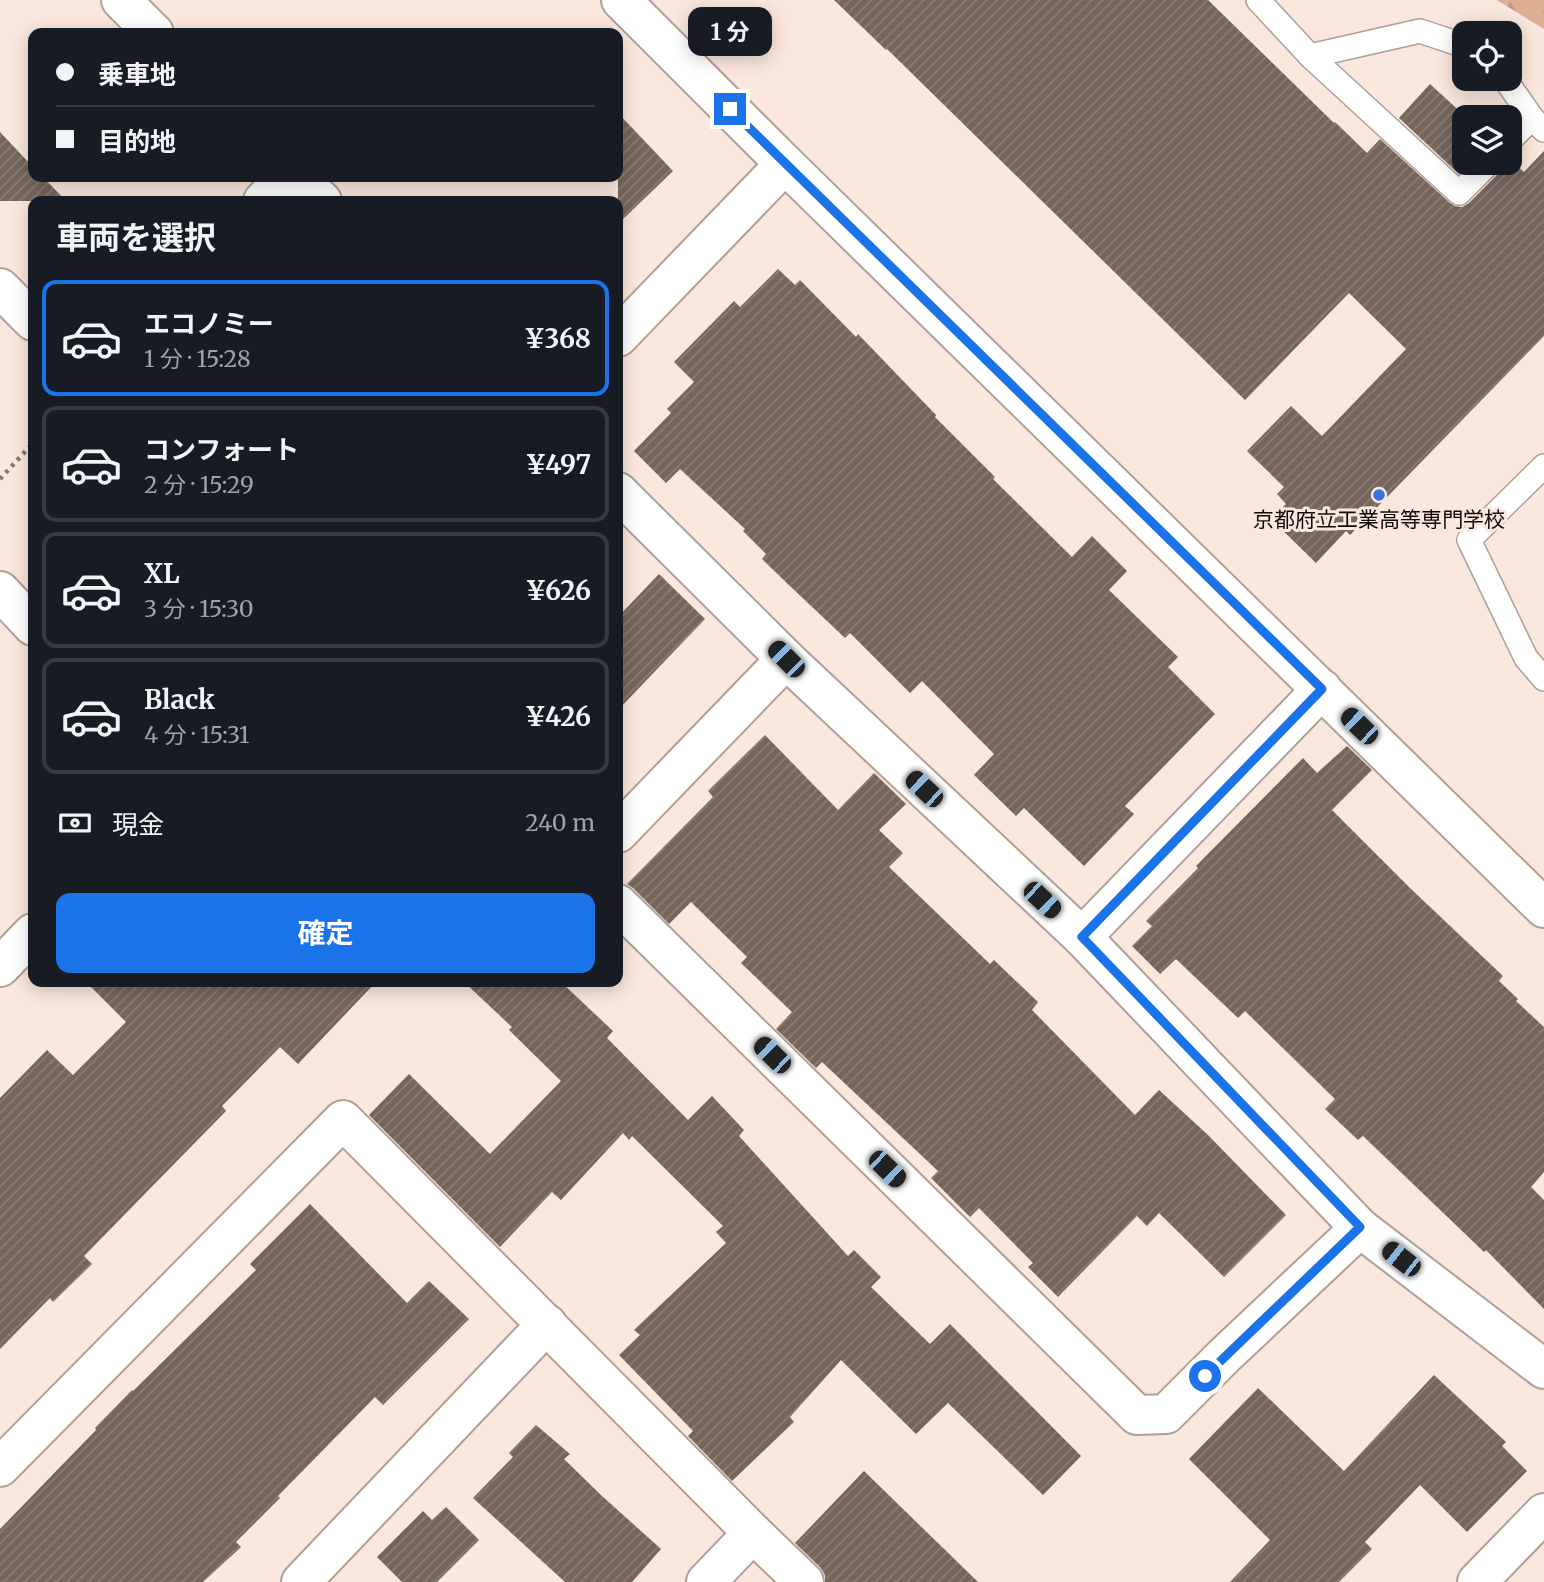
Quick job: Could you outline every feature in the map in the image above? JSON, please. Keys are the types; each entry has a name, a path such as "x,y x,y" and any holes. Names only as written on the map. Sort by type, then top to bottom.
{"street":[{"path":"121,0 149,28"},
{"path":"621,0 1544,908"},
{"path":"623,332 785,164"},
{"path":"268,196 281,182"},
{"path":"302,182 317,196"},
{"path":"0,288 28,316"},
{"path":"623,497 786,659 1082,937 1360,1227 1544,1369"},
{"path":"0,591 28,620"},
{"path":"623,828 786,659"},
{"path":"1082,937 1322,689"},
{"path":"623,909 1137,1415 1166,1414 1360,1227"},
{"path":"0,967 28,938"},
{"path":"0,1467 343,1120 752,1533 804,1582"},
{"path":"301,1582 547,1324"},
{"path":"1477,1582 1544,1513"},
{"path":"706,1582 752,1533"}],"lane":[{"path":"1258,0 1310,56 1459,193 1477,175"},
{"path":"1310,56 1420,32 1452,42"},
{"path":"1514,91 1538,124 1522,133"},
{"path":"1544,466 1469,540 1526,658 1544,678"}],"path":[{"path":"0,479 28,448"}],"green space":[{"path":"1497,0 1544,0 1544,29"}],"building":[{"path":"834,0 1208,0 1367,153 1380,139 1455,206 1462,207 1469,203 1497,175 1522,175 1522,170 1524,172 1544,151 1544,336 1350,535 1346,531 1316,563 1271,519 1286,504 1277,494 1284,487 1247,451 1291,406 1322,436 1406,349 1349,293 1245,400"},
{"path":"1430,84 1453,105 1452,167 1399,118"},
{"path":"623,118 673,171 623,219 623,196 618,196 618,182 623,182"},
{"path":"0,132 28,162 28,182 48,182 61,196 28,196 28,201 0,201"},
{"path":"778,269 795,285 800,280 856,337 858,334 995,477 993,479 1072,557 1092,536 1127,571 1109,590 1178,657 1168,667 1215,714 1125,806 1134,814 1084,866 1024,808 1016,816 974,775 994,754 922,681 910,693 850,633 845,638 762,559 766,554 743,531 745,529 680,469 666,483 634,451 671,413 667,409 694,382 674,362 734,301 740,307"},
{"path":"659,574 705,619 623,705 623,612"},
{"path":"765,735 838,810 874,773 906,804 879,830 903,853 889,867 990,964 994,960 1038,1002 1032,1010 1135,1115 1159,1090 1208,1135 1286,1215 1224,1277 1159,1213 1147,1226 1137,1216 1058,1297 1028,1267 1033,1263 979,1208 970,1217 931,1178 938,1171 822,1062 816,1068 776,1029 792,1012 741,963 747,957 691,902 669,924 627,884 713,797 708,791"},
{"path":"1347,746 1372,770 1332,810 1503,976 1499,981 1544,1027 1544,1172 1531,1187 1544,1200 1544,1309 1486,1250 1484,1252 1363,1136 1358,1140 1325,1109 1335,1099 1245,1011 1238,1018 1176,959 1160,974 1132,946 1152,926 1146,921 1198,868 1196,866 1303,758 1317,773"},
{"path":"91,987 371,987 298,1064 280,1047 222,1106 226,1111 84,1256 92,1264 53,1302 50,1298 0,1349 0,1098 47,1050 73,1075 126,1022"},
{"path":"469,987 566,987 613,1031 607,1038 688,1120 712,1096 744,1130 739,1136 848,1256 854,1250 881,1277 871,1287 930,1344 950,1324 1081,1456 1043,1495 948,1403 916,1434 841,1360 790,1417 794,1422 732,1481 688,1436 693,1431 619,1355 640,1335 634,1330 726,1243 716,1232 723,1226 632,1136 629,1140 623,1133 561,1200 552,1192 500,1247 369,1115 409,1074 490,1154 561,1081 509,1030 512,1027"},
{"path":"310,1204 407,1303 429,1281 469,1319 383,1405 375,1397 236,1542 241,1547 203,1582 0,1582 0,1529 132,1390 256,1270 250,1264"},
{"path":"1434,1375 1506,1442 1502,1446 1527,1471 1467,1532 1420,1485 1365,1542 1372,1549 1339,1582 1230,1582 1270,1540 1189,1459 1258,1388 1344,1471"},
{"path":"536,1425 570,1454 564,1459 661,1549 632,1582 565,1582 473,1498 513,1457 509,1453"},
{"path":"864,1471 978,1582 825,1582 825,1575 820,1567 795,1543"},
{"path":"446,1507 479,1540 437,1582 402,1582 377,1557 423,1511 432,1520"}],"place":[{"name":"京都府立工業高等専門学校","path":"1379,495"}],"route":[{"path":"730,109 1322,689 1082,937 1360,1227 1205,1376"}]}
